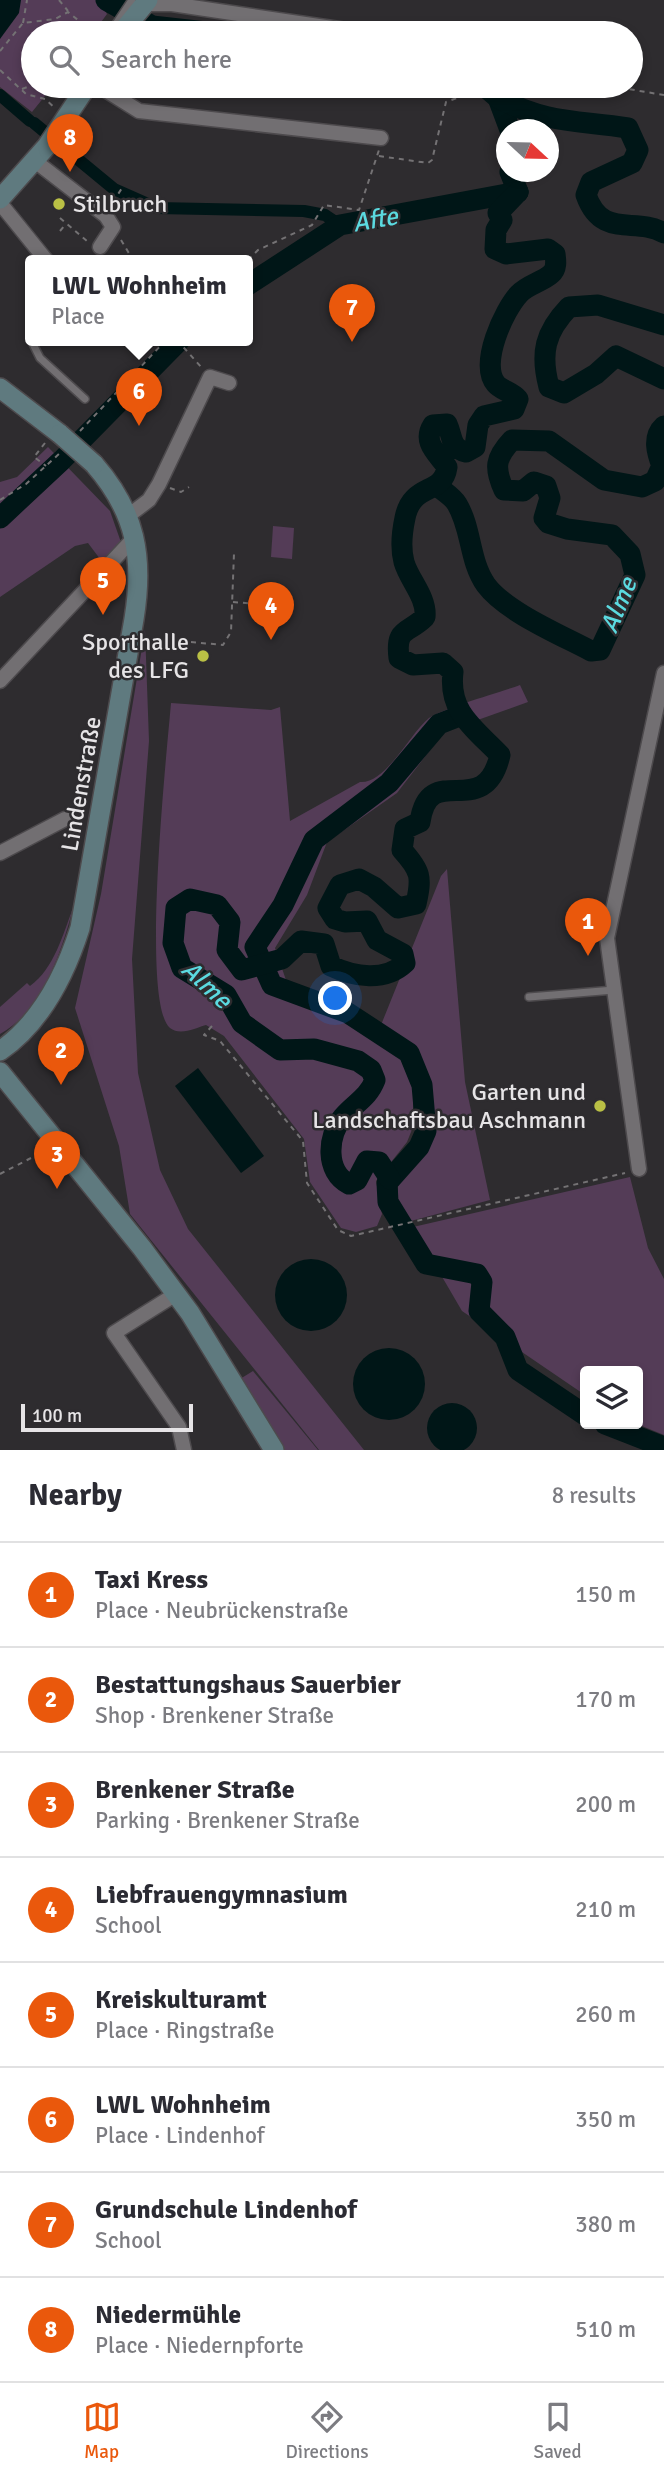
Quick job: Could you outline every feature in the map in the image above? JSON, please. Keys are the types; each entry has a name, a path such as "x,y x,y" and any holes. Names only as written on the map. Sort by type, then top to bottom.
{"main road":[{"path":"125,21 142,2"},
{"path":"0,201 46,146 79,98"},
{"name":"Lindenstraße","path":"0,388 94,464 118,495 128,516 139,556 138,594 80,928 72,954 51,996 26,1028 0,1051"},
{"path":"0,1072 176,1294 274,1450"}],"street":[{"path":"142,2 286,21"},
{"path":"118,98 139,111 381,138"},
{"path":"46,146 113,227 100,247"},
{"path":"0,201 42,255"},
{"path":"128,516 149,500 159,484 210,377 229,383"},
{"path":"0,681 135,537"},
{"path":"639,1169 607,938 664,673"},
{"path":"0,853 65,819"},
{"path":"176,1294 114,1333 179,1427 184,1450"}],"lane":[{"path":"34,346 40,358 85,399"},
{"path":"529,997 615,990"}],"path":[{"path":"23,21 27,0"},
{"path":"59,0 79,21"},
{"path":"39,21 55,19 68,12"},
{"path":"0,51 21,25"},
{"path":"0,69 21,89"},
{"path":"643,92 664,95"},
{"path":"42,98 61,112"},
{"path":"378,156 428,163 432,160 446,102 457,98"},
{"path":"252,255 312,225 324,205 359,210 378,156 381,138"},
{"path":"117,197 122,188"},
{"path":"60,218 95,247 100,247"},
{"path":"60,231 66,223"},
{"path":"113,227 131,255"},
{"path":"47,466 34,457 62,439 160,346"},
{"path":"181,346 210,377"},
{"path":"0,500 47,466 62,439"},
{"path":"159,484 181,492 190,486"},
{"path":"191,642 223,645 231,632 234,553"},
{"path":"232,602 293,607"},
{"path":"212,1026 204,1035 219,1041 303,1142 307,1183 338,1230 351,1236 639,1169"},
{"path":"0,1174 31,1158"},
{"path":"43,1172 56,1160"}],"shaded area":[{"path":"0,0 99,0 107,14 102,21 21,21 21,98 43,98 32,112 0,87"},
{"path":"0,0 21,0 19,13 0,39"},
{"path":"48,447 110,511 123,548 103,563 88,543 75,546 0,597 0,482 17,477"},
{"path":"273,526 294,528 292,559 271,557"},
{"path":"145,630 149,741 132,959 138,1073 160,1170 188,1229 364,1450 319,1450 130,1214 119,1146 75,1008 101,894"},
{"path":"520,685 528,702 444,732 397,793 327,842 307,895 275,948 287,983 352,1008 381,1025 373,1040 400,1057 413,1089 413,1127 407,1142 376,1181 382,1214 377,1226 356,1232 341,1228 310,1182 304,1139 224,1036 206,1025 188,1031 174,1030 170,1028 161,1009 156,926 161,820 171,703 271,710 280,707 290,821 360,782 379,775 429,718"},
{"path":"447,869 465,1082 490,1200 407,1222 398,1200 398,1184 426,1150 434,1134 428,1082 413,1048 381,1025 441,876"},
{"path":"73,908 56,961 39,995 15,1024 0,1034 0,1007 27,983 30,986 38,979 52,961"},
{"path":"198,1068 264,1156 241,1173 175,1086"},
{"path":"630,1177 648,1248 664,1279 664,1435 643,1426 643,1366 580,1366 580,1392 462,1311 413,1227"},
{"path":"311,1259 331,1265 341,1275 347,1295 341,1315 331,1325 311,1331 291,1325 281,1315 275,1295 281,1275 291,1265"},
{"path":"389,1348 409,1354 419,1364 425,1384 419,1404 409,1414 389,1420 369,1414 359,1404 353,1384 359,1364 369,1354"},
{"path":"253,1371 318,1450 285,1450 240,1379"},
{"path":"442,1405 462,1405 470,1410 475,1418 475,1438 464,1450 440,1450 429,1438 429,1418 434,1410"}],"waterway":[{"name":"Alme","path":"106,0 143,21"},
{"path":"0,95 30,121"},
{"name":"Alme","path":"498,98 506,119"},
{"name":"Alme","path":"498,98 547,117 628,128 638,150 632,163 591,182 586,195 601,218 620,224 653,228 664,233"},
{"path":"34,123 114,189 157,208 304,211 325,215 340,225"},
{"name":"Alme","path":"514,182 518,192"},
{"name":"Afte","path":"253,282 340,225 518,192"},
{"name":"Alme","path":"390,1179 379,1162 367,1161 357,1180 349,1184 341,1178 332,1163 334,1134 343,1117 372,1086 375,1080 371,1070 358,1061 314,1049 280,1050 242,1023 226,995 182,968 173,943 176,908 190,899 217,905 230,922 227,950 242,970 282,959 301,941 324,944 331,966 349,973 379,975 405,963 403,954 377,940 367,921 345,922 335,919 328,908 340,885 359,879 374,887 398,908 416,904 419,881 413,863 402,850 405,829 420,822 425,804 434,794 482,786 492,775 500,755 472,727 459,709 453,686 453,672 443,663 413,665 399,658 398,648 404,632 425,617 421,596 406,569 402,540 409,507 420,494 440,482 447,467 432,447 430,431 433,425 447,424 457,448 466,452 475,447 478,425 484,416 514,409 518,399 498,386 491,375 490,364 495,338 519,294 547,277 555,267 555,254 548,249 506,254 495,249 496,230 502,220 498,213 518,192"},
{"name":"Alme","path":"664,325 598,305 569,307 554,325 545,353 549,387 564,393 596,374 616,356 664,379"},
{"name":"Afte","path":"0,518 62,460 174,346"},
{"name":"Alme","path":"437,486 457,504 480,576 495,595 520,614 550,630 591,651 600,650 635,575 630,554 612,535 567,529 548,523 544,518 550,498 546,486 534,482 523,491 504,490 498,469 499,458 512,440 549,441 604,480 642,487 655,481 662,466 657,440 664,426"},
{"name":"Alme","path":"462,715 439,724 389,783 314,840 283,905 255,947 272,985 348,1013 409,1053 422,1085 426,1131 419,1147 387,1183 388,1202 426,1264 477,1274 482,1282 479,1311 505,1337 518,1370 580,1412"},
{"name":"Alme","path":"618,1429 664,1447"}],"place":[{"name":"Niedermühle","path":"70,172"},
{"name":"Stilbruch","path":"59,204"},
{"name":"Grundschule Lindenhof","path":"352,342"},
{"name":"LWL Wohnheim","path":"139,426"},
{"name":"Kreiskulturamt","path":"103,615"},
{"name":"Liebfrauengymnasium","path":"271,640"},
{"name":"Sporthalle des LFG","path":"203,656"},
{"name":"Taxi Kress","path":"588,956"},
{"name":"Bestattungshaus Sauerbier","path":"61,1085"},
{"name":"Garten und Landschaftsbau Aschmann","path":"600,1106"},
{"name":"Brenkener Straße","path":"57,1189"}]}
